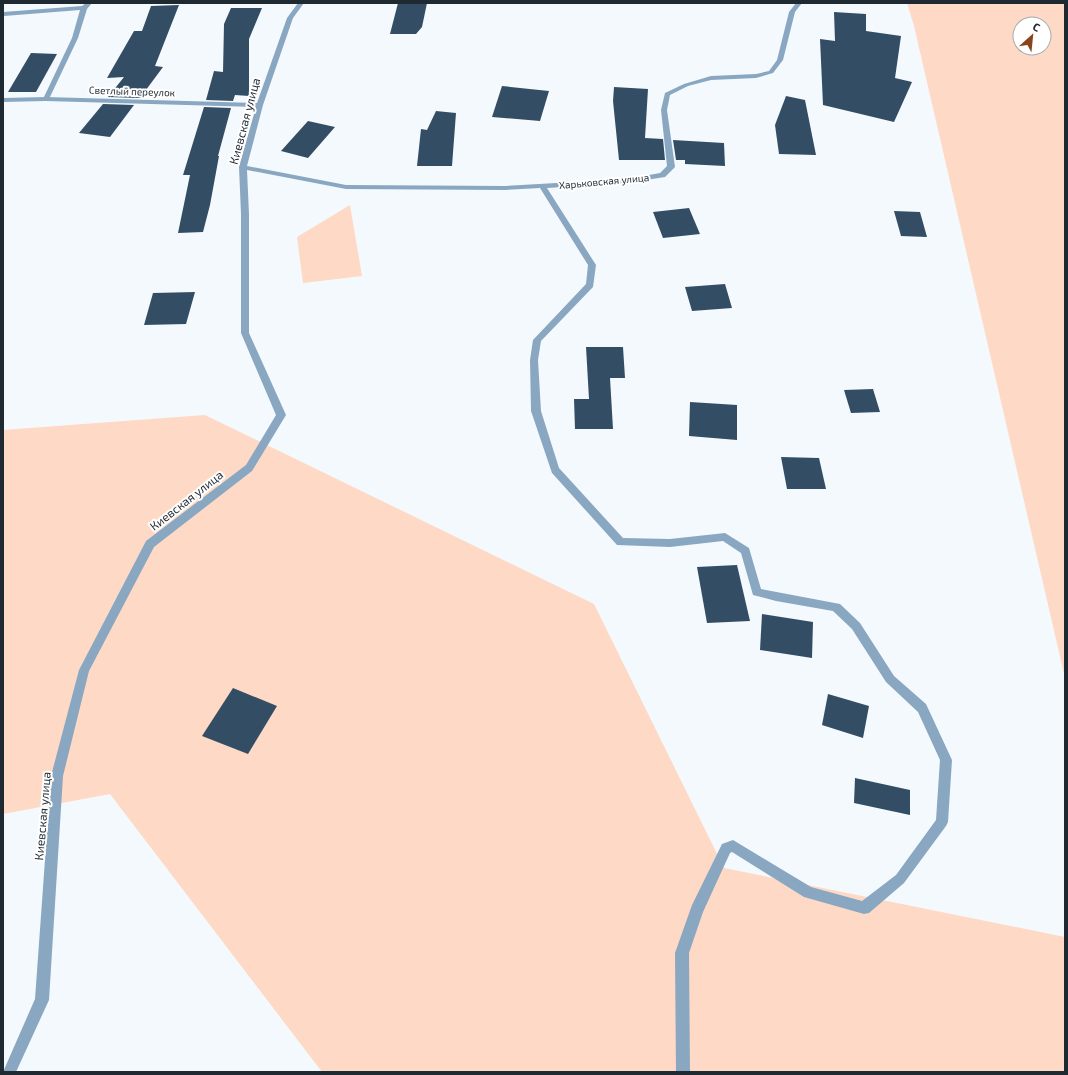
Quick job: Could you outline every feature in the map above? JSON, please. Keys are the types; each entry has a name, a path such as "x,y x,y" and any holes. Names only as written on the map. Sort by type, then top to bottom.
{"street":[{"name":"Киевская улица","path":"9,1072 42,1000 57,776 84,670 150,544 249,468 281,415 245,333 245,214 243,167 260,105 290,18 301,3"},
{"name":"Харьковская улица","path":"243,167 346,186 505,188 627,181 662,175 671,167 664,110 667,94 686,85 711,78 756,76 771,72 780,60 792,12 799,3"},
{"path":"4,14 87,6 75,38 46,99"},
{"name":"Светлый переулок","path":"3,100 46,99 260,105"},
{"name":"Харьковская улица","path":"542,186 570,228 592,266 590,285 537,340 534,360 536,411 555,470 621,542 670,543 725,536 745,551 757,592 776,597 836,607 856,626 890,679 922,708 946,760 942,822 900,878 864,908 808,894 733,846 726,848 697,910 682,953 683,1072"}],"shaded area":[{"path":"907,3 1065,3 1065,678 914,26"},
{"path":"350,205 362,276 303,283 297,237"},
{"path":"205,415 594,604 724,868 1065,937 1065,1072 322,1072 110,794 3,814 3,430"}],"building":[{"path":"398,3 427,3 422,27 416,34 390,34"},
{"path":"179,5 155,66 163,67 140,98 108,97 124,77 107,78 134,31 142,31 151,6"},
{"path":"231,8 262,8 249,39 249,96 235,95 233,101 206,100 214,71 223,72 224,24"},
{"path":"834,12 866,14 866,31 901,36 895,78 912,82 894,122 823,105 820,39 835,41"},
{"path":"31,53 57,54 36,92 8,92"},
{"path":"502,86 549,91 540,121 492,117"},
{"path":"614,87 648,89 645,138 663,139 665,160 619,160 613,101"},
{"path":"786,96 805,100 816,155 779,154 775,125"},
{"path":"103,104 134,105 110,137 79,133"},
{"path":"204,107 231,108 218,156 210,205 203,232 178,233 190,175 183,175"},
{"path":"436,111 456,113 452,166 417,166 421,129 427,130"},
{"path":"308,121 335,127 308,158 281,151"},
{"path":"673,140 724,143 725,166 685,164 685,160 676,160"},
{"path":"689,208 700,234 663,238 653,212"},
{"path":"894,211 920,212 927,237 901,236"},
{"path":"725,284 732,308 692,311 685,287"},
{"path":"195,292 186,324 144,325 153,293"},
{"path":"586,347 623,347 625,378 610,378 613,429 575,429 574,399 589,399"},
{"path":"873,389 880,412 851,413 844,390"},
{"path":"690,402 737,405 737,440 689,436"},
{"path":"781,457 819,458 826,489 787,489"},
{"path":"737,565 750,621 707,623 697,567"},
{"path":"762,614 813,622 812,658 760,650"},
{"path":"233,688 277,706 248,754 202,736"},
{"path":"828,694 869,706 863,738 822,725"},
{"path":"855,778 910,790 910,815 854,803"}]}
